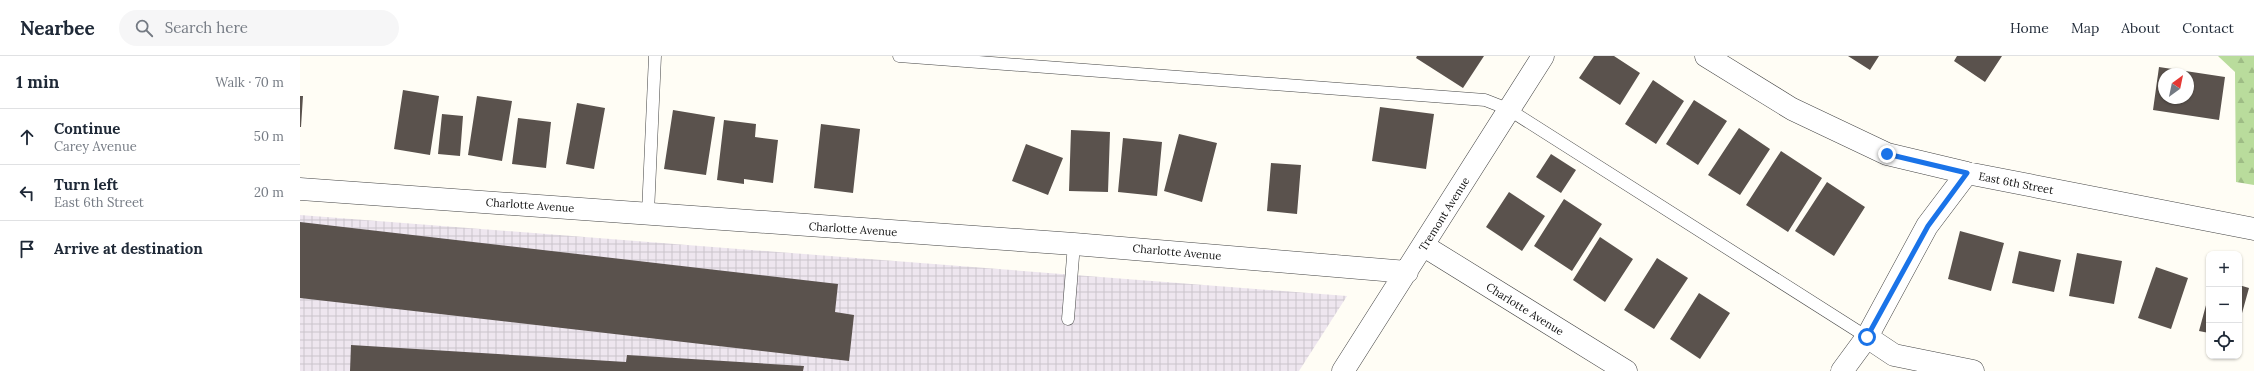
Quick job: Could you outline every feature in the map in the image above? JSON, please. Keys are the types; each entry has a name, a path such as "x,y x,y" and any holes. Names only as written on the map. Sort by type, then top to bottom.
{"street":[{"name":"Tremont Avenue","path":"1343,371 1424,246 1508,109 1543,56"},
{"name":"East 6th Street","path":"1706,56 1792,109 1887,154 1967,173 2254,229"},
{"path":"1842,371 1867,337 1928,226 1967,173"},
{"name":"Charlotte Avenue","path":"300,189 1074,244 1407,272"},
{"name":"Charlotte Avenue","path":"1424,246 1626,371"},
{"path":"1867,337 1894,355 1973,371"}],"lane":[{"path":"648,213 655,56"},
{"path":"899,56 1485,100 1508,109 1867,337"},
{"path":"1068,319 1074,244"}],"shaded area":[{"path":"300,215 1347,296 1299,371 300,371"}],"green space":[{"path":"2218,56 2254,56 2254,185 2236,182 2235,72"}],"building":[{"path":"1417,56 1484,56 1463,88 1416,58"},
{"path":"1594,56 1614,56 1640,73 1620,105 1579,78"},
{"path":"1848,56 1879,56 1870,70"},
{"path":"1957,56 2002,56 1985,82 1954,61"},
{"path":"2194,72 2225,77 2219,120 2153,110 2158,74 2158,104 2194,104"},
{"path":"1653,80 1684,101 1656,144 1625,124"},
{"path":"403,90 439,96 430,155 394,149"},
{"path":"300,96 303,96 301,127 300,127"},
{"path":"477,96 512,101 502,161 468,155"},
{"path":"1694,100 1727,121 1698,165 1666,144"},
{"path":"577,103 605,108 594,169 566,164"},
{"path":"1380,107 1434,114 1426,169 1372,161"},
{"path":"673,110 715,117 706,175 664,169"},
{"path":"442,114 463,116 460,156 438,154"},
{"path":"518,118 551,122 546,168 512,164"},
{"path":"724,120 756,124 755,137 778,140 773,183 744,179 744,184 717,180"},
{"path":"821,124 860,129 853,193 814,188"},
{"path":"1739,128 1770,149 1740,195 1708,175"},
{"path":"1071,130 1110,132 1108,192 1069,191"},
{"path":"1179,134 1217,143 1202,202 1164,191"},
{"path":"1123,138 1162,142 1157,196 1118,192"},
{"path":"1026,144 1063,158 1048,195 1012,181"},
{"path":"1781,151 1822,178 1788,232 1746,205"},
{"path":"1551,154 1576,170 1561,193 1536,177"},
{"path":"1271,163 1301,165 1297,214 1267,211"},
{"path":"1827,182 1865,207 1834,256 1795,231"},
{"path":"1509,192 1545,216 1522,251 1486,227"},
{"path":"1564,199 1602,224 1572,271 1534,246"},
{"path":"300,222 838,284 835,312 854,315 849,361 300,298"},
{"path":"1960,231 2004,243 1991,291 1948,279"},
{"path":"1600,237 1633,259 1605,302 1573,280"},
{"path":"2019,251 2061,260 2054,292 2012,283"},
{"path":"2077,253 2122,261 2114,304 2069,296"},
{"path":"1657,258 1688,278 1654,329 1624,310"},
{"path":"2156,267 2188,278 2171,329 2138,318"},
{"path":"2242,286 2249,288 2242,313"},
{"path":"1699,293 1730,313 1700,359 1670,339"},
{"path":"2206,305 2206,332 2199,331"},
{"path":"351,345 626,362 627,355 804,366 803,371 350,371"}],"route":[{"path":"1867,337 1928,226 1967,173 1887,154"}]}
